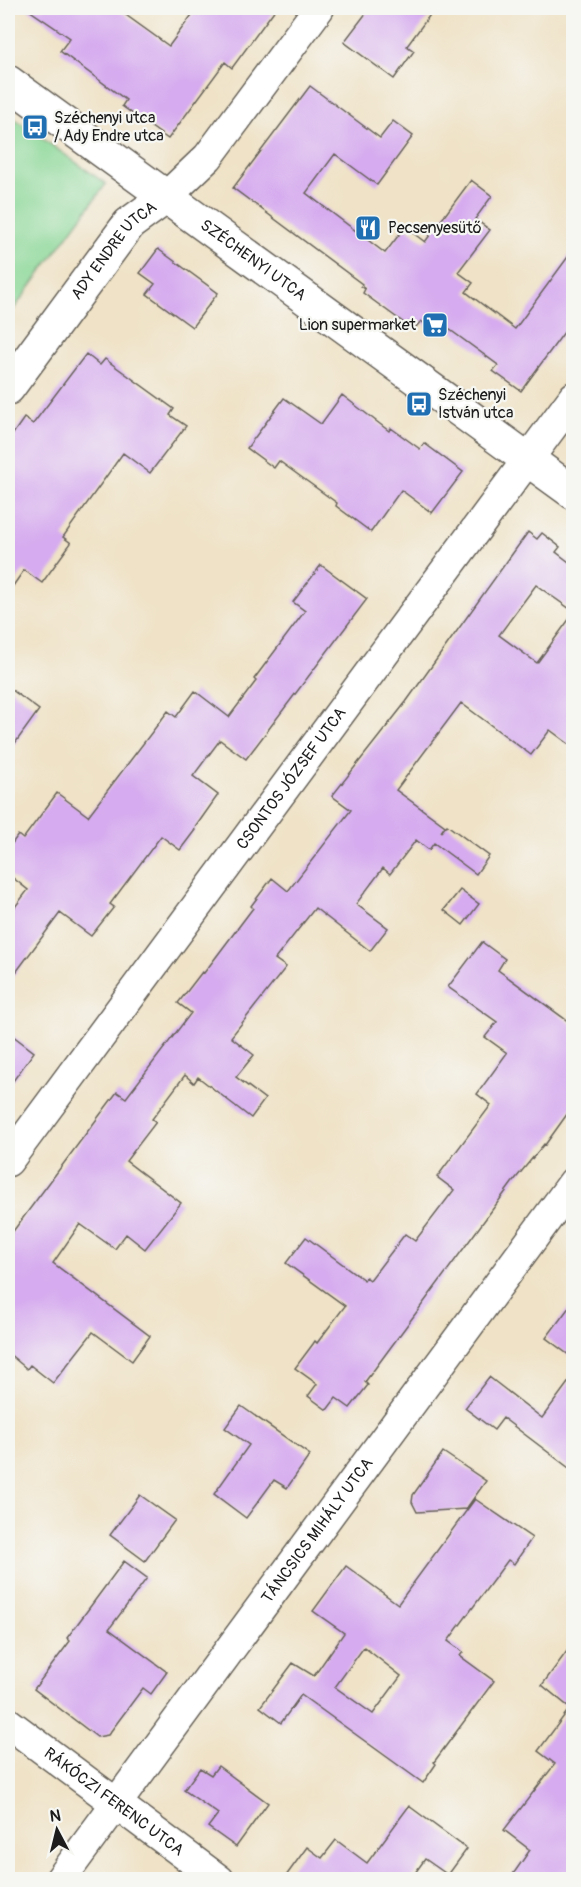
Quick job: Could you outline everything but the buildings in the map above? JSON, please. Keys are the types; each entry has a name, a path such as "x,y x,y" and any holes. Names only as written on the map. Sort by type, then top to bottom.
{"street":[{"name":"ADY ENDRE UTCA","path":"8,388 129,224 166,197 208,156 318,8"},
{"name":"SZÉCHENYI UTCA","path":"8,82 573,493"},
{"name":"CSONTOS JÓZSEF UTCA","path":"8,1161 573,397"},
{"name":"TÁNCSICS MIHÁLY UTCA","path":"60,1880 573,1182"},
{"name":"RÁKÓCZI FERENC UTCA","path":"8,1723 219,1880"}],"green space":[{"path":"8,114 106,184 8,317"}],"place":[{"name":"Széchenyi utca / Ady Endre utca","path":"35,127"},
{"name":"Pecsenyesütő","path":"368,228"},
{"name":"Lion supermarket","path":"435,325"},
{"name":"Széchenyi István utca","path":"419,404"}]}
